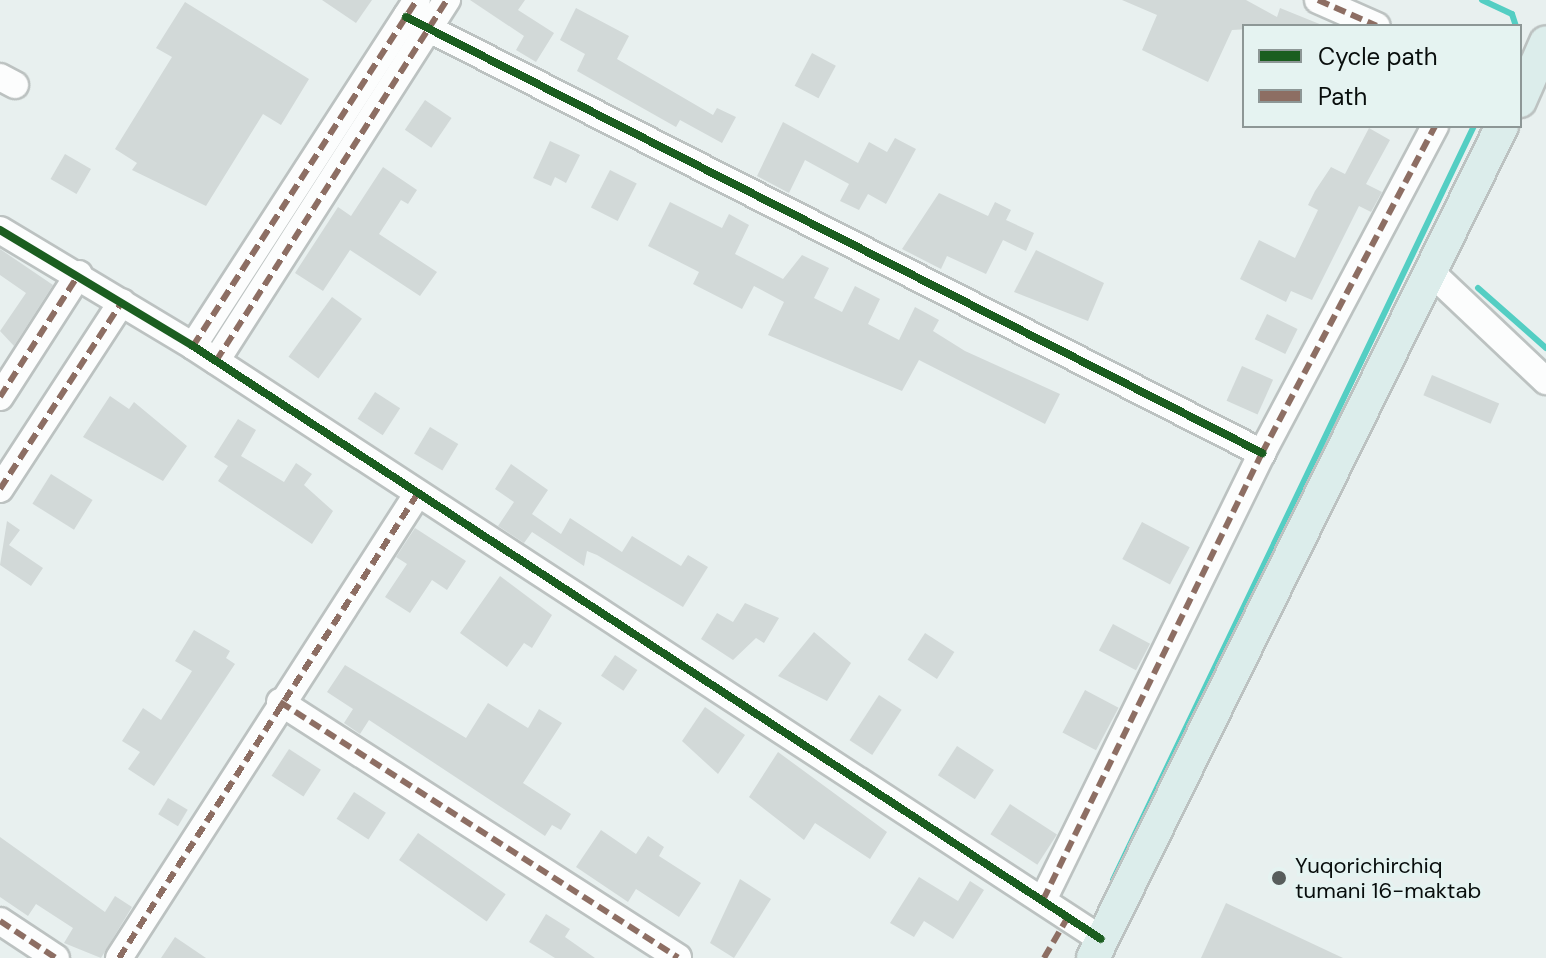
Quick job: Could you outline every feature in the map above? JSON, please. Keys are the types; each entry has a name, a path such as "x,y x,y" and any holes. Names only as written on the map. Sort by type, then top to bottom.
{"main road":[{"path":"1522,89 1542,50"},
{"path":"1522,96 1542,50"},
{"path":"1100,948 1501,128"},
{"path":"1100,948 1437,278 1508,128"}],"street":[{"path":"193,346 417,16 447,0"},
{"path":"1318,0 1372,24"},
{"path":"216,361 417,16"},
{"path":"417,16 1262,453"},
{"path":"1043,900 1262,453 1434,128"},
{"path":"0,230 79,274 193,346 416,496 1043,900 1074,922 1100,948"},
{"path":"0,397 79,274"},
{"path":"1437,278 1546,381"},
{"path":"0,489 122,302"},
{"path":"119,958 280,702 416,496"},
{"path":"280,702 678,958"},
{"path":"0,921 56,958"}],"building":[{"path":"322,0 372,0 356,23"},
{"path":"470,0 525,0 518,10 554,33 536,62 516,50 524,36"},
{"path":"1122,0 1246,0 1277,17 1280,8 1320,24 1242,24 1242,29 1232,30 1208,82 1142,50 1157,15"},
{"path":"185,2 309,79 281,125 263,114 206,206 132,170 137,163 115,149 172,57 156,48"},
{"path":"576,8 629,36 617,59 713,115 717,108 736,117 722,143 680,120 676,127 577,71 585,54 560,40"},
{"path":"812,53 836,66 818,98 795,86"},
{"path":"425,100 452,118 431,148 405,130"},
{"path":"783,122 858,163 869,142 887,152 895,138 916,149 886,204 868,194 859,210 840,201 849,184 805,160 789,193 757,176"},
{"path":"1369,128 1390,140 1366,184 1382,192 1371,212 1359,206 1312,300 1291,291 1286,302 1240,279 1259,240 1295,258 1318,210 1308,205 1315,191 1331,167 1345,174"},
{"path":"550,141 580,155 566,183 555,177 551,186 533,178"},
{"path":"65,154 91,169 76,194 50,179"},
{"path":"383,167 417,190 408,204 401,200 379,234 437,272 420,296 350,250 323,291 295,273 338,207 351,216"},
{"path":"610,170 637,184 618,221 591,207"},
{"path":"939,193 988,216 995,202 1011,210 1006,220 1034,233 1026,251 1003,240 986,274 947,256 941,269 902,249"},
{"path":"670,202 722,228 729,214 749,225 735,254 783,279 802,255 829,268 814,298 842,312 855,286 880,299 868,324 899,340 915,307 939,320 933,331 965,351 1060,394 1045,424 919,360 902,391 768,335 784,302 754,286 742,309 693,284 699,272 648,246"},
{"path":"0,249 53,285 14,346 0,331 26,293 0,275"},
{"path":"1036,250 1104,283 1088,321 1014,292"},
{"path":"332,297 362,319 318,379 289,357"},
{"path":"1267,314 1298,329 1285,354 1255,339"},
{"path":"1242,366 1273,380 1258,415 1227,401"},
{"path":"1432,375 1499,404 1491,424 1423,395"},
{"path":"375,392 400,408 383,435 358,419"},
{"path":"110,396 129,409 134,402 187,446 163,481 83,437"},
{"path":"238,419 256,430 241,456 284,482 296,463 312,474 304,485 333,511 312,544 218,481 228,466 214,457"},
{"path":"430,427 458,444 442,471 414,454"},
{"path":"511,464 548,490 532,514 561,534 570,518 622,552 632,536 681,566 688,555 708,567 683,607 597,555 587,551 584,566 532,532 524,543 498,526 514,502 495,489"},
{"path":"51,474 93,500 74,530 32,504"},
{"path":"7,521 20,530 9,545 43,568 31,586 0,565"},
{"path":"1142,522 1190,547 1170,584 1122,559"},
{"path":"415,528 466,561 447,590 432,580 410,613 385,597 407,564 396,557"},
{"path":"500,576 552,615 532,648 524,643 507,667 460,633"},
{"path":"745,603 779,618 764,643 756,638 733,660 701,639 717,613 733,622"},
{"path":"1113,624 1150,644 1136,670 1099,650"},
{"path":"194,630 230,651 226,658 235,664 154,786 128,769 140,752 122,741 143,708 161,720 192,671 175,661"},
{"path":"814,632 851,663 827,701 778,676"},
{"path":"925,633 954,652 937,679 908,660"},
{"path":"615,655 637,670 623,691 601,676"},
{"path":"345,665 466,738 488,703 528,728 539,709 562,723 523,783 571,814 561,830 552,825 545,836 369,720 360,734 344,723 353,709 327,692"},
{"path":"1085,690 1119,708 1096,750 1062,732"},
{"path":"879,695 902,710 872,755 850,740"},
{"path":"705,707 745,735 718,774 682,741"},
{"path":"957,746 994,770 975,799 938,775"},
{"path":"289,749 321,770 303,797 272,776"},
{"path":"778,752 887,832 870,859 815,823 804,840 749,797"},
{"path":"354,792 386,813 368,840 337,819"},
{"path":"168,798 188,810 178,826 158,814"},
{"path":"1010,804 1057,834 1037,865 990,834"},
{"path":"601,830 636,854 648,836 664,847 659,856 701,883 679,917 636,889 628,902 576,867"},
{"path":"418,833 506,894 487,921 399,860"},
{"path":"0,837 105,912 115,896 132,907 101,958 64,943 73,928 36,904 28,916 0,897"},
{"path":"919,877 958,901 970,881 984,890 953,939 924,921 914,937 890,923"},
{"path":"740,879 771,899 734,958 710,943"},
{"path":"1226,903 1343,958 1201,958"},
{"path":"546,914 570,929 565,937 595,958 555,958 529,942"},
{"path":"175,937 206,958 161,958"}],"waterway":[{"path":"1482,0 1512,14 1515,24"},
{"path":"1113,880 1473,128"},
{"path":"1478,288 1546,348"}],"marked path":[{"path":"193,346 417,0"},
{"path":"216,361 447,0"},
{"path":"1318,0 1372,24"},
{"path":"1043,900 1262,453 1434,128"},
{"path":"0,397 79,274"},
{"path":"0,489 122,302"},
{"path":"119,958 416,496"},
{"path":"280,702 678,958"},
{"path":"1044,958 1068,917"},
{"path":"0,921 56,958"}],"cycle path":[{"path":"406,17 1262,453"},
{"path":"0,230 193,346 1101,939"}],"place":[{"name":"Yuqorichirchiq tumani 16-maktab","path":"1279,878"}]}
